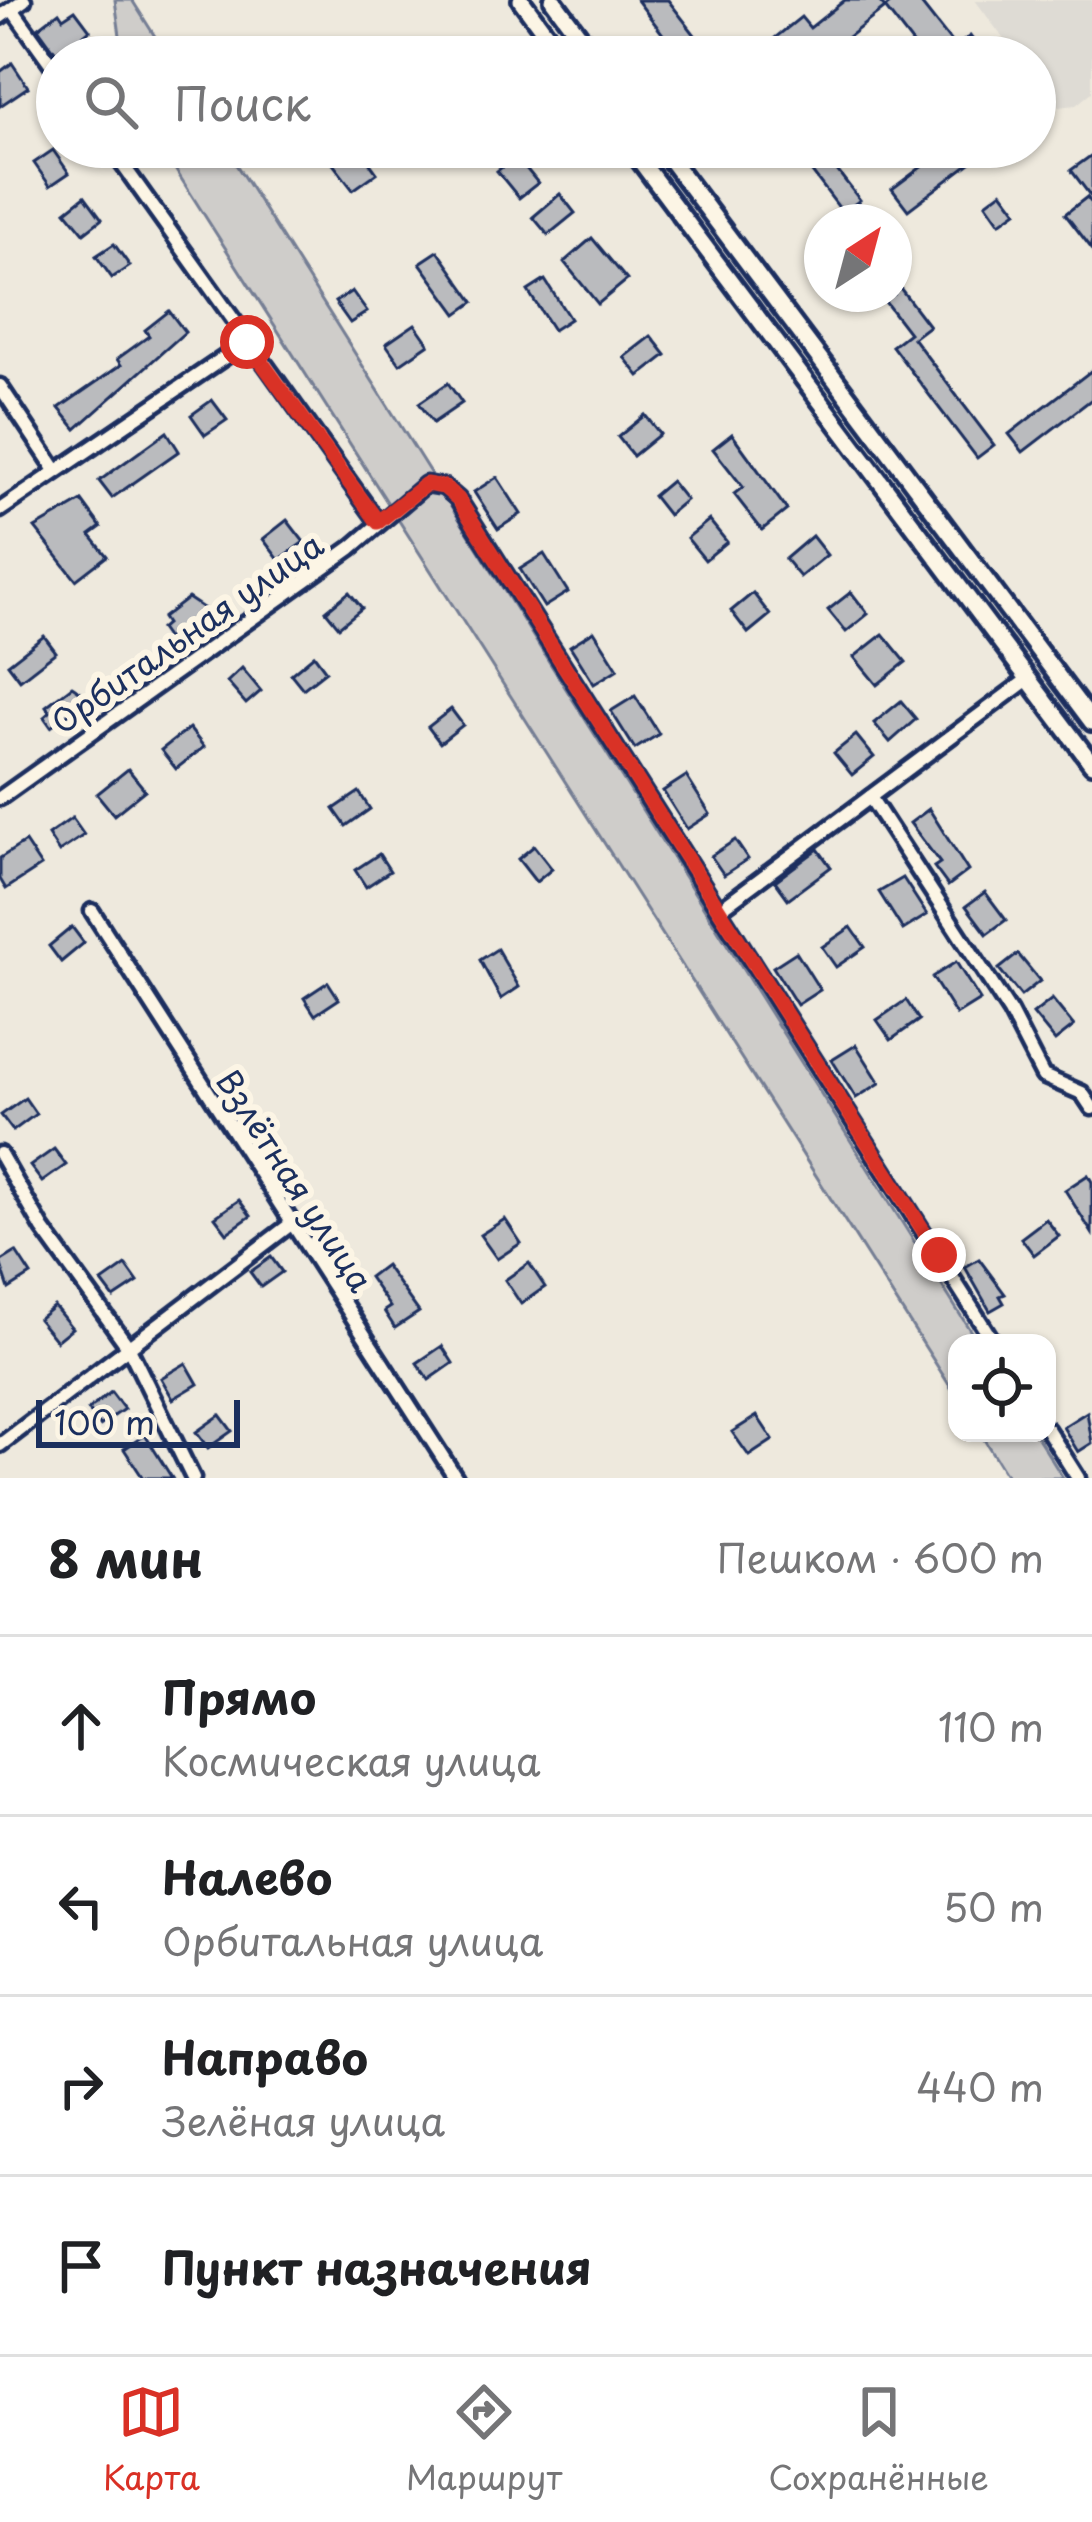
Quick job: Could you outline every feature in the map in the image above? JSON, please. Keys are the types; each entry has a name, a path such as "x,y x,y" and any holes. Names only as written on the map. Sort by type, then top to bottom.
{"street":[{"path":"521,0 548,36"},
{"path":"553,0 580,36"},
{"path":"12,8 36,42"},
{"path":"125,168 378,522"},
{"path":"646,168 1092,764"},
{"path":"677,168 1092,722"},
{"path":"0,511 55,469 247,342"},
{"path":"0,386 55,469"},
{"name":"Орбитальная улица","path":"0,798 351,548 426,484 444,487 458,499 719,909"},
{"path":"988,1334 719,909 1028,679"},
{"path":"870,797 1010,1012 1043,1076 1082,1093 1092,1108"},
{"name":"Взлётная улица","path":"92,911 456,1478"},
{"path":"0,1154 44,1229 129,1348 193,1478"},
{"path":"0,1445 291,1224"},
{"path":"1055,1442 1078,1478"}],"shaded area":[{"path":"115,0 132,0 155,36 120,36"},
{"path":"975,0 1092,0 1092,92 1076,105 1059,107 1056,36 1002,36"},
{"path":"174,168 238,168 972,1334 948,1334 948,1383"},
{"path":"986,1442 1041,1442 1063,1478 1008,1478"}],"building":[{"path":"637,0 668,0 696,36 664,36"},
{"path":"845,0 878,0 885,8 849,36 777,36 801,17 810,28"},
{"path":"895,0 918,0 946,36 907,36 885,8"},
{"path":"75,10 90,30 83,36 44,36 38,28 59,12 63,18"},
{"path":"12,63 28,87 0,106 0,72"},
{"path":"1092,155 1092,198 1071,170"},
{"path":"37,168 66,168 69,173 50,186"},
{"path":"336,168 373,168 377,173 353,190"},
{"path":"526,168 538,183 519,198 497,171"},
{"path":"809,168 835,168 860,200 836,204"},
{"path":"920,168 963,168 912,207 892,189"},
{"path":"1002,191 1017,211 1000,223 986,203"},
{"path":"560,194 575,213 548,235 533,217"},
{"path":"85,196 102,219 84,233 66,211"},
{"path":"1087,197 1092,204 1092,249 1065,214"},
{"path":"592,238 627,280 598,304 564,262"},
{"path":"114,244 130,266 112,278 96,256"},
{"path":"438,251 474,302 457,314 420,263"},
{"path":"545,280 570,319 553,330 528,291"},
{"path":"352,291 367,312 350,323 335,302"},
{"path":"912,304 929,326 913,338 994,445 977,458 892,346 909,333 893,312 912,312"},
{"path":"169,311 185,332 76,429 59,408 121,365 117,359 149,336 145,330"},
{"path":"415,324 429,344 400,364 386,344"},
{"path":"651,336 666,355 639,376 624,357"},
{"path":"1092,370 1092,399 1023,452 1009,434"},
{"path":"448,383 462,403 433,423 419,403"},
{"path":"212,400 227,420 205,435 191,415"},
{"path":"645,415 660,434 633,456 618,437"},
{"path":"167,432 179,451 112,498 99,481"},
{"path":"732,434 787,510 762,530 734,494 743,487 713,449"},
{"path":"497,477 521,514 498,529 474,492"},
{"path":"671,481 686,500 668,515 653,496"},
{"path":"82,501 101,527 90,535 107,556 76,580 35,528"},
{"path":"287,520 304,542 279,560 263,539"},
{"path":"709,520 727,542 705,560 687,538"},
{"path":"812,536 827,555 800,577 785,559"},
{"path":"544,554 568,592 544,607 520,569"},
{"path":"349,592 362,608 339,627 326,611"},
{"path":"851,592 868,614 846,632 828,610"},
{"path":"753,593 770,615 748,633 731,611"},
{"path":"188,598 206,610 167,639 160,629 166,624 162,618"},
{"path":"594,631 618,669 594,684 570,646"},
{"path":"883,634 906,662 877,685 854,657"},
{"path":"44,636 56,652 20,680 8,664"},
{"path":"314,655 326,671 303,689 291,674"},
{"path":"242,668 261,691 246,704 227,682"},
{"path":"72,686 90,698 51,727 44,717 50,712 46,706"},
{"path":"635,696 659,734 635,749 611,711"},
{"path":"901,701 916,719 890,742 874,723"},
{"path":"451,709 463,725 440,743 428,727"},
{"path":"189,728 204,747 176,769 161,750"},
{"path":"856,735 874,757 852,775 834,753"},
{"path":"128,769 145,790 114,815 97,794"},
{"path":"686,776 710,814 687,829 663,791"},
{"path":"359,792 370,809 346,826 334,809"},
{"path":"929,809 968,871 948,886 934,867 940,863 910,823"},
{"path":"72,818 84,835 59,852 48,835"},
{"path":"735,840 748,859 724,875 711,856"},
{"path":"25,842 41,866 6,889 0,879 0,858"},
{"path":"534,846 552,869 536,882 518,859"},
{"path":"818,849 831,867 788,899 775,881"},
{"path":"379,854 390,871 366,887 355,870"},
{"path":"903,878 927,915 903,930 879,892"},
{"path":"985,892 1006,920 987,934 966,906"},
{"path":"72,927 84,943 61,962 49,946"},
{"path":"851,927 865,947 836,967 822,947"},
{"path":"497,949 519,987 501,999 480,960"},
{"path":"796,952 820,990 797,1005 773,967"},
{"path":"1018,954 1040,981 1021,996 999,969"},
{"path":"956,962 980,1000 956,1015 932,977"},
{"path":"328,982 339,999 315,1015 304,998"},
{"path":"1052,999 1074,1026 1055,1041 1033,1014"},
{"path":"906,1000 919,1020 891,1040 877,1020"},
{"path":"856,1045 880,1083 856,1098 832,1060"},
{"path":"25,1098 36,1114 13,1131 1,1115"},
{"path":"54,1149 66,1165 42,1182 30,1166"},
{"path":"1088,1175 1092,1182 1092,1233 1065,1190"},
{"path":"239,1200 251,1216 227,1233 215,1217"},
{"path":"505,1219 521,1243 497,1259 480,1235"},
{"path":"1046,1219 1059,1236 1034,1255 1021,1238"},
{"path":"16,1252 31,1275 9,1289 0,1262"},
{"path":"271,1257 282,1272 261,1287 250,1272"},
{"path":"979,1259 1005,1294 1000,1296 1004,1303 990,1311 965,1267"},
{"path":"529,1263 545,1287 521,1304 505,1280"},
{"path":"126,1265 138,1282 114,1298 102,1282"},
{"path":"385,1265 419,1312 395,1328 384,1311 390,1307 369,1277"},
{"path":"54,1306 72,1328 56,1341 38,1319"},
{"path":"442,1346 453,1363 429,1380 417,1363"},
{"path":"186,1363 198,1384 173,1399 161,1378"},
{"path":"111,1392 124,1409 100,1426 88,1410"},
{"path":"1087,1412 1092,1443 1078,1452 1063,1427"},
{"path":"220,1415 232,1431 208,1448 196,1432"},
{"path":"757,1416 773,1440 749,1456 732,1432"},
{"path":"145,1435 172,1478 143,1478 124,1449"}],"route":[{"path":"247,342 378,522 426,484 444,487 458,499 939,1255"}]}
